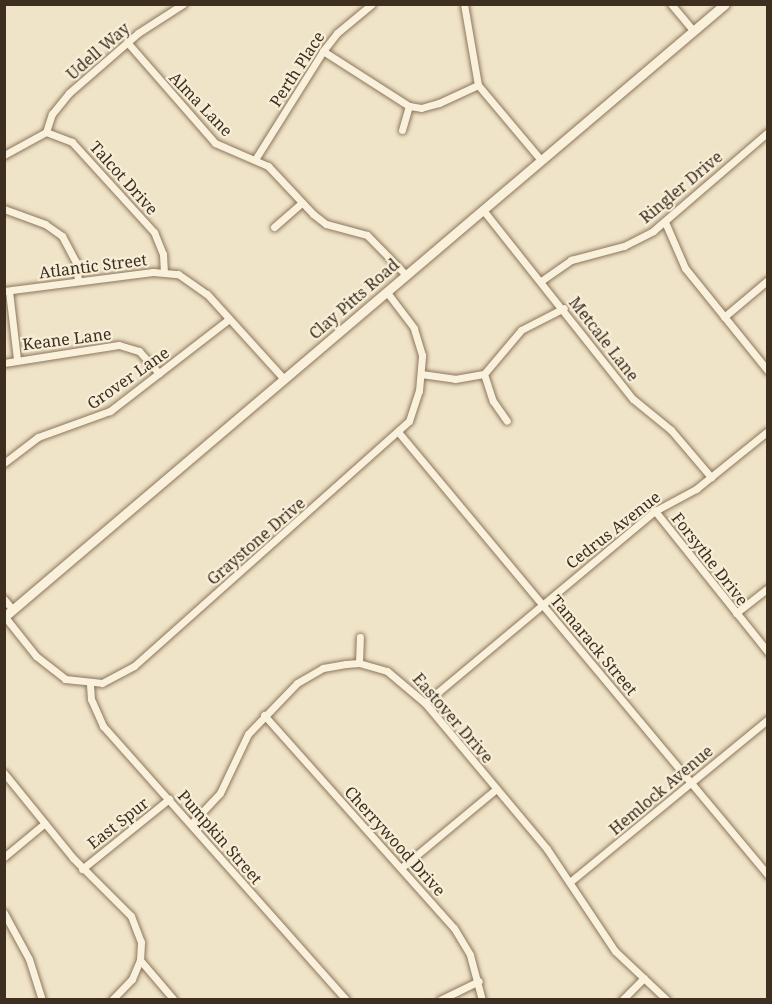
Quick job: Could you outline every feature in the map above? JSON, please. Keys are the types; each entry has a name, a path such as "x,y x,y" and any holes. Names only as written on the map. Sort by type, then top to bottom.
{"street":[{"name":"Udell Way","path":"46,132 59,103 127,42 183,4"},
{"name":"Perth Place","path":"256,158 323,51 337,33 372,4"},
{"path":"464,4 471,65 478,85 541,160"},
{"path":"671,4 694,31"},
{"name":"Clay Pitts Road","path":"5,617 405,274 725,4"},
{"name":"Alma Lane","path":"127,42 214,142 256,158 278,174 302,203 326,224 367,236 405,274"},
{"path":"323,51 409,106 421,108 439,103 478,85"},
{"path":"402,129 409,106"},
{"path":"4,155 46,132"},
{"name":"Talcot Drive","path":"46,132 81,150 154,232 163,254 164,272"},
{"name":"Ringler Drive","path":"541,281 571,260 624,246 665,222 768,132"},
{"path":"274,227 302,203"},
{"path":"4,209 45,224 62,236 76,262 78,281"},
{"name":"Metcale Lane","path":"483,210 564,308 633,399 671,430 711,477"},
{"path":"665,222 677,256 768,371"},
{"name":"Atlantic Street","path":"7,291 164,272 198,285 284,379"},
{"path":"724,316 768,280"},
{"path":"7,291 17,359"},
{"name":"Graystone Drive","path":"90,685 114,680 134,666 399,434 415,405 422,355 414,328 386,291"},
{"path":"421,374 455,379 484,374 521,330 564,308"},
{"name":"Grover Lane","path":"4,463 38,437 110,411 229,319"},
{"name":"Keane Lane","path":"4,363 17,359 119,345 139,351 159,373"},
{"path":"484,374 493,401 507,421"},
{"name":"Cedrus Avenue","path":"425,703 654,511 711,477 768,431"},
{"name":"Tamarack Street","path":"399,434 768,875"},
{"name":"Forsythe Drive","path":"654,511 768,652"},
{"path":"736,614 768,588"},
{"path":"4,600 14,610"},
{"path":"5,617 55,674 90,685"},
{"path":"191,824 220,793 237,752 264,715 310,674 359,663 360,637"},
{"name":"Eastover Drive","path":"359,663 401,680 425,703 571,881 604,938 667,999"},
{"name":"Pumpkin Street","path":"90,685 103,726 346,999"},
{"name":"Cherrywood Drive","path":"264,715 454,928 470,955 482,999"},
{"name":"Hemlock Avenue","path":"571,881 768,718"},
{"path":"4,773 82,868 131,916 141,942 140,960 132,979 112,999"},
{"path":"401,868 496,789"},
{"name":"East Spur","path":"82,868 169,799"},
{"path":"4,857 45,823"},
{"path":"4,913 29,959 42,999"},
{"path":"140,960 174,999"},
{"path":"622,999 644,978"},
{"path":"440,999 478,981"}]}
